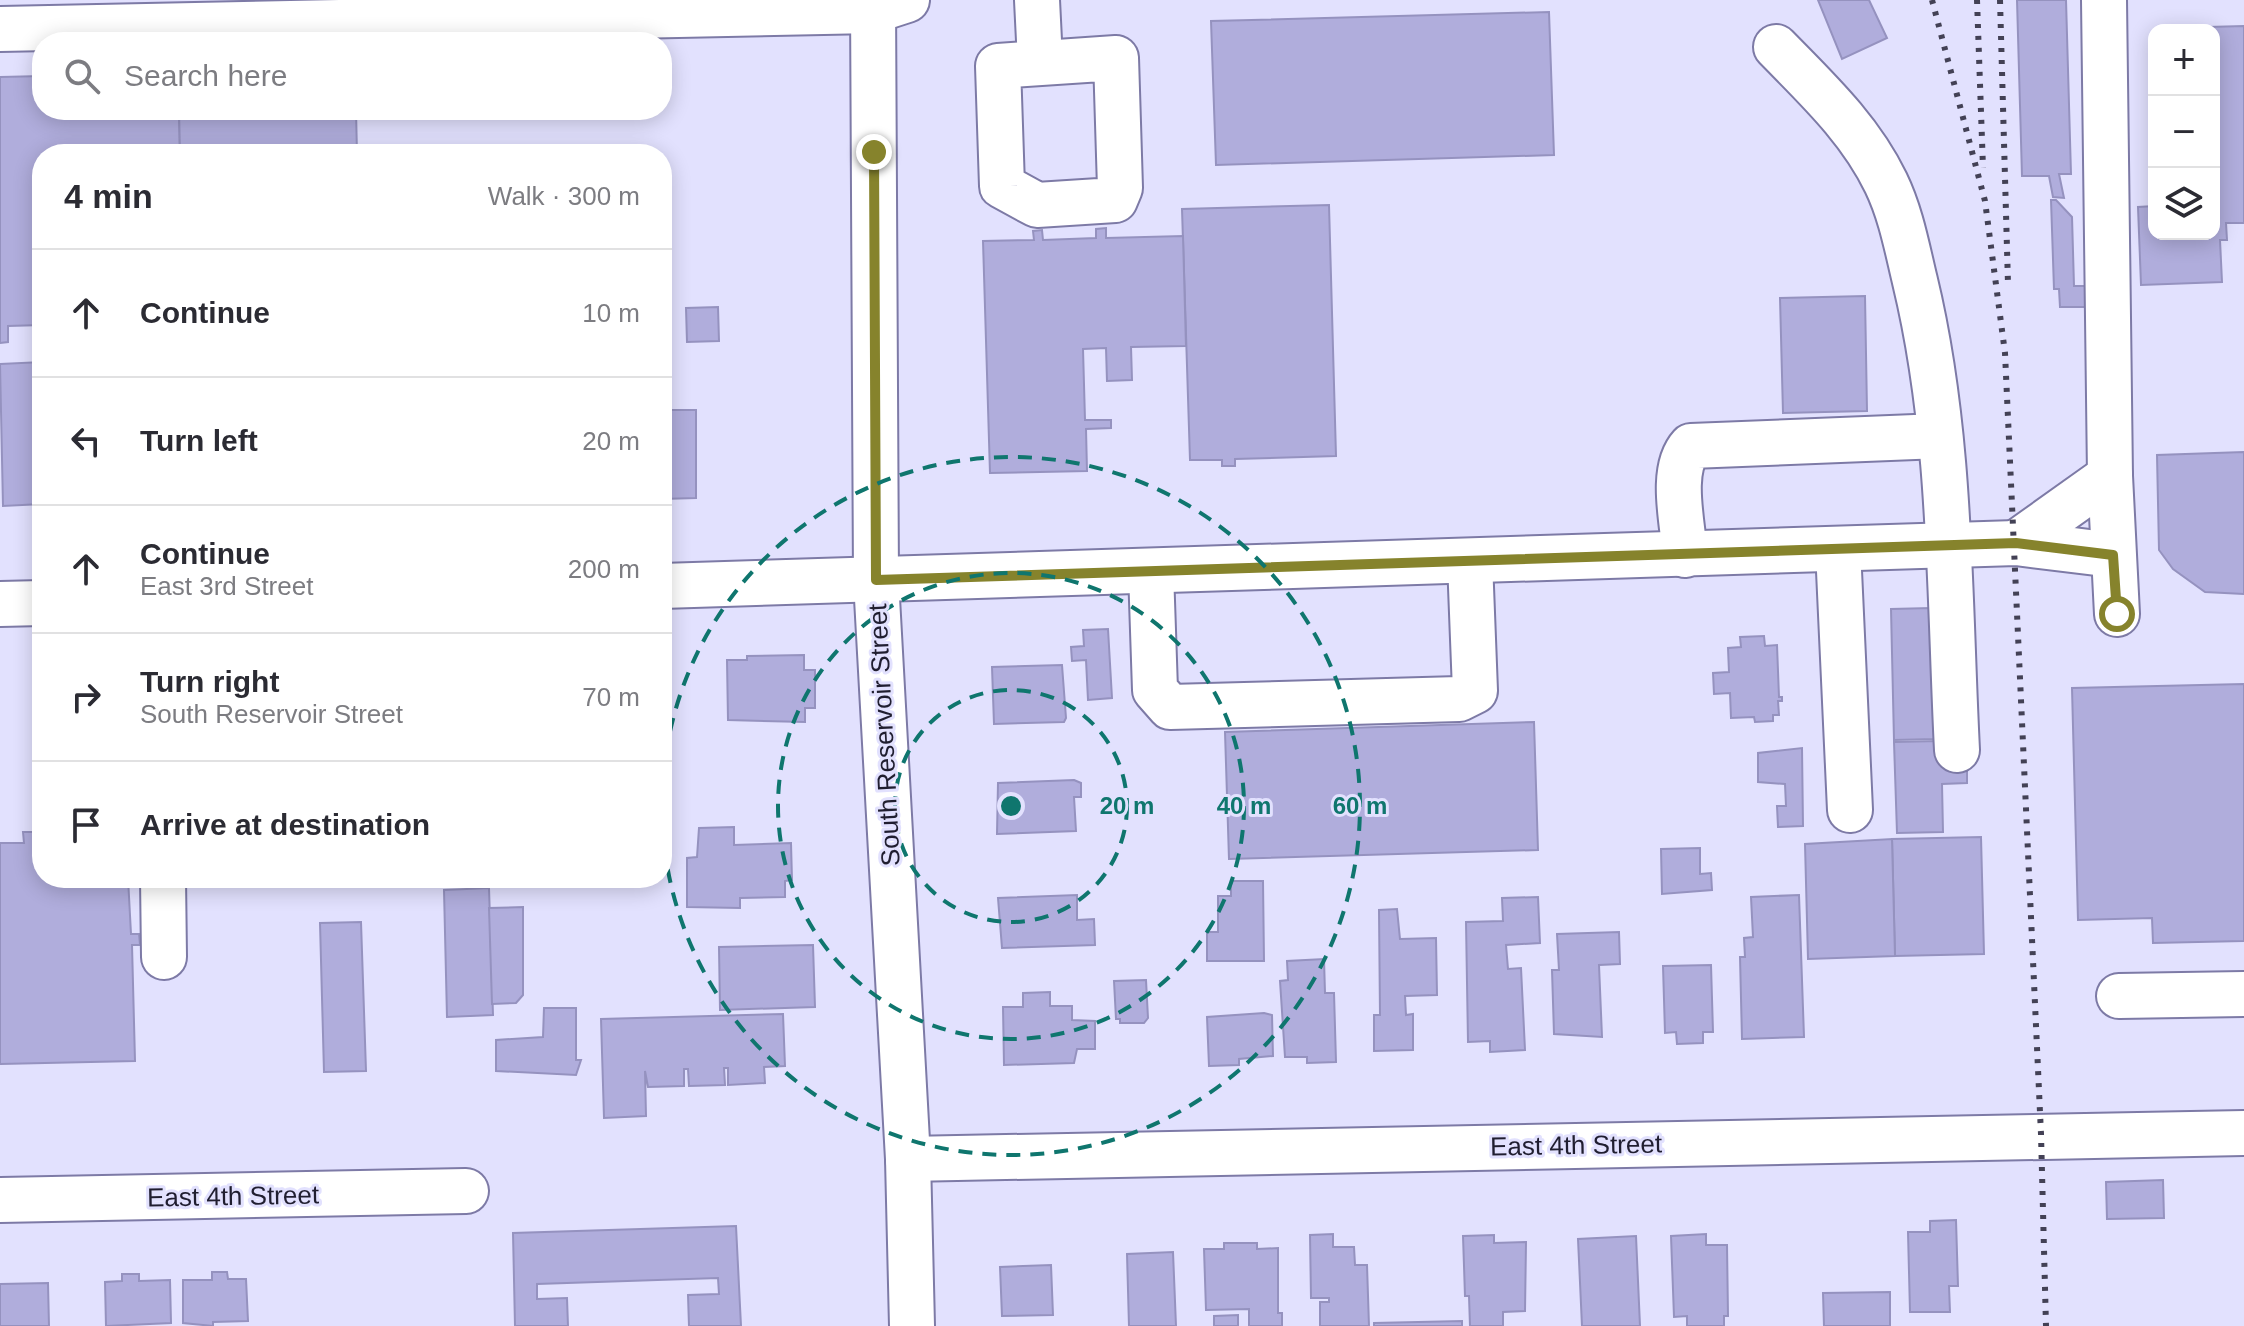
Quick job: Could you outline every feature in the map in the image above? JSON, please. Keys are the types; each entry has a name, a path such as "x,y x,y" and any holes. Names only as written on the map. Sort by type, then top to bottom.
{"street":[{"path":"1037,0 1040,61"},
{"path":"2104,0 2110,476 2117,614"},
{"path":"0,29 884,4"},
{"name":"South Reservoir Street","path":"884,4 876,580 908,1159 912,1326"},
{"path":"1776,47 1846,118 1885,180 1897,208 1927,332 1940,436 1957,750"},
{"path":"1685,555 1680,473 1682,456 1691,446 1940,436"},
{"path":"2016,543 2110,476"},
{"path":"672,586 2016,543 2113,555"},
{"path":"1838,549 1850,810"},
{"path":"1151,571 1155,690 1170,707 1459,699 1475,691 1470,561"},
{"path":"0,604 32,603"},
{"path":"163,888 164,957"},
{"path":"2119,996 2244,994"},
{"name":"East 4th Street","path":"908,1159 2244,1133"},
{"name":"East 4th Street","path":"0,1200 466,1191"}],"building":[{"path":"1818,0 1869,0 1887,38 1842,59"},
{"path":"2017,0 2066,0 2071,174 2059,174 2064,198 2053,197 2049,176 2022,176"},
{"path":"1549,12 1554,155 1216,165 1211,21"},
{"path":"2244,26 2244,223 2226,223 2227,240 2220,240 2220,27"},
{"path":"32,76 32,120 179,120 180,144 32,144 32,325 8,326 8,342 0,343 0,77"},
{"path":"179,120 356,120 357,144 180,144"},
{"path":"2051,200 2056,200 2072,217 2074,286 2087,286 2088,307 2060,307 2059,289 2054,289"},
{"path":"1329,205 1336,456 1235,459 1235,466 1222,466 1222,460 1190,460 1182,209"},
{"path":"2148,206 2148,240 2220,240 2222,282 2141,285 2138,207"},
{"path":"1106,228 1106,238 1183,236 1186,346 1131,347 1132,380 1107,381 1106,348 1083,349 1085,420 1111,420 1111,428 1086,429 1087,471 990,473 983,241 1034,240 1033,231 1042,230 1043,240 1096,238 1096,229"},
{"path":"1865,296 1867,411 1783,413 1780,298"},
{"path":"718,307 719,341 687,342 686,308"},
{"path":"32,362 32,505 3,506 0,364"},
{"path":"672,410 696,410 696,498 672,499"},
{"path":"2244,452 2244,594 2205,592 2173,569 2159,550 2157,455"},
{"path":"1931,608 1935,739 1894,740 1891,609"},
{"path":"1108,629 1112,698 1088,700 1086,660 1072,661 1071,647 1084,646 1083,630"},
{"path":"1764,636 1765,646 1777,645 1779,697 1782,697 1782,701 1778,701 1779,715 1773,715 1773,721 1755,722 1754,717 1731,718 1730,693 1714,694 1713,673 1729,672 1728,648 1741,647 1740,637"},
{"path":"804,655 804,670 815,670 815,708 805,708 805,722 728,720 727,660 747,660 747,656"},
{"path":"1062,665 1064,722 994,724 992,667"},
{"path":"2244,684 2244,941 2153,943 2152,918 2078,920 2072,688"},
{"path":"1534,722 1538,850 1229,859 1225,732"},
{"path":"1939,741 1967,762 1967,783 1942,784 1943,832 1897,833 1894,742"},
{"path":"1802,748 1803,826 1778,827 1777,806 1786,806 1785,784 1758,782 1758,753"},
{"path":"1074,780 1081,783 1081,797 1074,797 1076,831 997,834 998,783"},
{"path":"734,827 734,845 791,843 792,880 785,881 785,897 740,898 740,908 687,907 687,858 697,857 699,828"},
{"path":"23,832 32,832 32,888 129,888 131,934 139,934 140,945 132,945 135,1061 0,1064 0,843 24,843"},
{"path":"1981,837 1984,954 1895,956 1892,839"},
{"path":"1892,839 1895,956 1808,959 1805,844"},
{"path":"1700,848 1700,874 1711,873 1712,890 1662,894 1661,849"},
{"path":"1231,881 1263,881 1264,961 1207,961 1207,932 1218,932 1218,896 1231,896"},
{"path":"489,888 493,1015 447,1017 444,890"},
{"path":"1077,895 1077,920 1094,919 1095,945 1002,948 998,898"},
{"path":"1799,895 1804,1037 1742,1039 1740,957 1745,957 1744,938 1753,937 1751,897"},
{"path":"1538,897 1540,943 1506,945 1508,969 1521,968 1525,1050 1490,1052 1490,1041 1468,1042 1466,922 1503,921 1502,898"},
{"path":"523,907 523,995 516,1003 492,1004 489,908"},
{"path":"1397,909 1400,939 1436,938 1437,995 1405,996 1406,1015 1413,1014 1413,1050 1374,1051 1374,1015 1380,1015 1379,910"},
{"path":"361,922 366,1071 324,1072 320,923"},
{"path":"1619,932 1620,964 1599,965 1602,1037 1554,1034 1552,970 1559,970 1557,934"},
{"path":"813,945 815,1007 720,1010 719,947"},
{"path":"1324,959 1325,993 1334,993 1336,1062 1307,1063 1307,1057 1285,1057 1280,981 1288,980 1287,961"},
{"path":"1711,965 1713,1032 1703,1032 1703,1043 1677,1044 1676,1032 1665,1033 1663,966"},
{"path":"1146,980 1148,1018 1144,1023 1120,1023 1120,1019 1116,1019 1114,981"},
{"path":"1050,992 1050,1006 1072,1006 1072,1020 1095,1021 1095,1049 1077,1049 1074,1063 1004,1065 1003,1007 1023,1007 1023,993"},
{"path":"544,1008 576,1008 576,1060 581,1060 576,1075 496,1071 496,1040 543,1037"},
{"path":"783,1014 785,1066 764,1067 765,1083 728,1085 728,1068 724,1068 725,1085 689,1086 688,1069 684,1069 684,1086 648,1087 645,1071 646,1116 604,1118 601,1019"},
{"path":"1272,1015 1273,1056 1239,1059 1239,1065 1209,1066 1207,1017"},
{"path":"2163,1180 2164,1218 2107,1219 2106,1182"},
{"path":"1956,1220 1958,1286 1949,1286 1950,1312 1910,1312 1908,1232 1930,1232 1930,1221"},
{"path":"736,1226 741,1326 689,1326 688,1295 719,1294 718,1278 537,1284 537,1299 567,1298 568,1326 515,1326 513,1233"},
{"path":"1333,1234 1333,1247 1354,1247 1355,1265 1367,1265 1369,1326 1320,1326 1320,1302 1329,1302 1329,1298 1311,1298 1310,1235"},
{"path":"1706,1234 1706,1245 1727,1245 1728,1316 1724,1316 1724,1326 1687,1326 1687,1316 1674,1317 1671,1236"},
{"path":"1494,1235 1494,1243 1526,1242 1525,1311 1503,1312 1503,1326 1470,1326 1469,1296 1465,1296 1463,1236"},
{"path":"1636,1236 1640,1326 1582,1326 1578,1239"},
{"path":"1224,1243 1257,1243 1257,1249 1278,1248 1278,1313 1282,1313 1282,1326 1249,1326 1249,1309 1206,1310 1204,1249 1224,1249"},
{"path":"1173,1252 1176,1326 1129,1326 1127,1254"},
{"path":"1051,1265 1053,1315 1002,1316 1000,1267"},
{"path":"212,1272 227,1272 228,1279 246,1279 248,1321 213,1322 213,1326 183,1323 183,1280 212,1280"},
{"path":"122,1274 139,1274 139,1281 170,1280 171,1323 106,1326 105,1282 122,1281"},
{"path":"48,1283 49,1326 0,1326 0,1284"},
{"path":"1890,1292 1890,1326 1824,1326 1823,1293"},
{"path":"1238,1315 1238,1326 1214,1326 1214,1316"},
{"path":"1462,1321 1462,1326 1374,1326 1374,1323"}],"railway":[{"path":"1932,0 1985,201 2005,353 2041,1134 2046,1326"},
{"path":"1977,0 1983,168"},
{"path":"2000,0 2008,284"}],"route":[{"path":"874,152 876,580 2016,543 2113,555 2117,614"}]}
